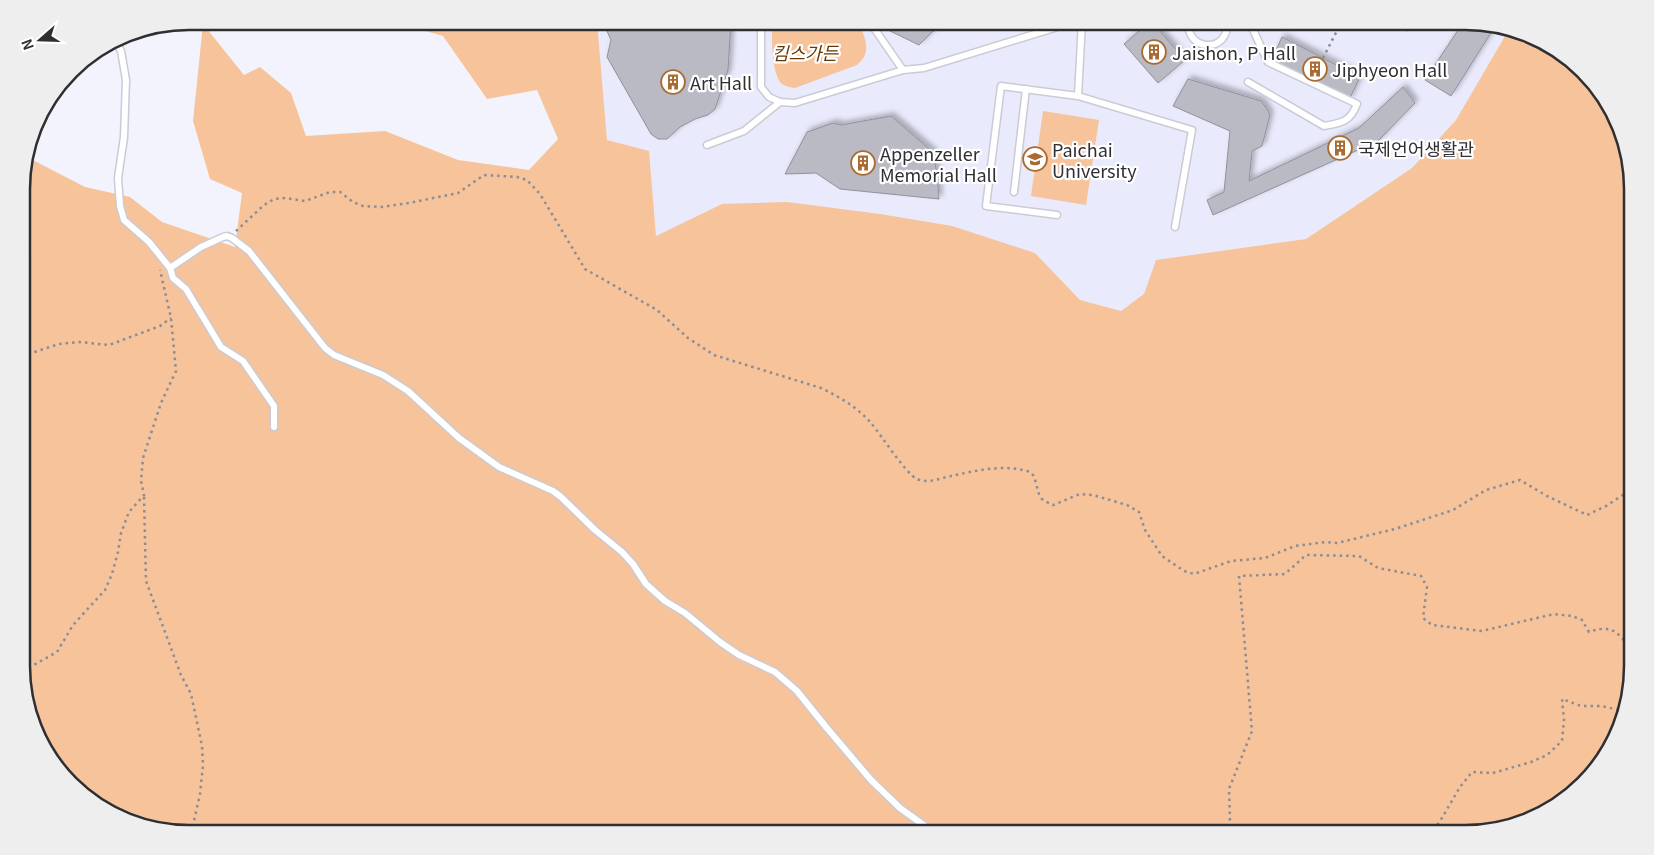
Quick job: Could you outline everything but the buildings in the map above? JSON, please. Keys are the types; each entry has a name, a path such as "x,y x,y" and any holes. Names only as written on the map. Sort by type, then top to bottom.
{"lane":[{"path":"761,30 761,87 769,97 780,102 795,103 903,70 924,68 1048,30"},
{"path":"874,30 903,70"},
{"path":"1078,96 1082,30"},
{"path":"1189,30 1192,38 1203,45 1216,44 1225,35 1227,30"},
{"path":"1248,82 1324,126 1339,123 1352,116 1357,104 1268,62 1253,30"},
{"path":"119,46 126,80 124,137 118,178 120,206 124,220 149,242 170,268 174,278 186,289 221,347 243,361 274,406 274,427"},
{"path":"1057,215 986,206 1001,86 1078,96 1192,130 1175,227"},
{"path":"1014,192 1026,89"},
{"path":"707,145 744,131 780,102"},
{"path":"170,268 201,247 227,236 249,250 325,348 334,355 382,375 408,391 459,438 499,468 553,491 561,497 595,530 622,552 633,564 646,584 665,602 685,613 739,656 775,672 797,691 871,780 900,808 924,825"}],"path":[{"path":"1323,58 1337,30"},
{"path":"227,236 240,230 251,216 274,198 305,201 330,192 340,192 353,202 363,206 381,207 458,193 484,175 517,177 527,180 540,194 585,269 657,310 688,338 714,355 821,388 837,395 870,422 908,473 918,480 929,482 950,476 1001,467 1029,471 1033,475 1042,499 1053,505 1080,494 1093,495 1128,504 1139,512 1145,530 1162,556 1184,571 1194,574 1231,561 1265,558 1295,546 1326,542 1338,543 1395,529 1454,510 1486,490 1520,480 1547,496 1587,515 1624,494"},
{"path":"163,259 159,271 172,318 176,371 161,403 143,458 141,481 144,495 146,581 180,675 191,694 202,746 203,765 200,794 193,825"},
{"path":"30,353 60,344 78,342 109,345 160,326 172,318"},
{"path":"30,667 57,652 73,625 105,590 112,574 121,532 129,512 144,495"},
{"path":"1228,825 1229,789 1252,731 1239,576 1285,574 1306,555 1358,556 1378,568 1421,576 1427,587 1423,618 1432,625 1482,631 1554,614 1572,616 1582,620 1590,632 1602,628 1614,631 1624,642"},
{"path":"1437,825 1460,787 1472,772 1493,773 1531,762 1547,755 1562,741 1564,720 1562,699 1581,706 1601,706 1618,711"}],"shaded area":[{"name":"Paichai University","path":"598,30 1465,30 1486,31 1505,35 1456,120 1412,168 1306,239 1156,260 1144,294 1121,311 1080,300 1035,253 722,204 656,236 649,151 607,140"}],"green space":[{"path":"202,30 208,30 244,75 260,67 291,93 306,136 385,131 458,160 529,170 558,139 537,90 487,99 443,36 422,30 598,30 607,140 649,151 656,236 722,204 787,202 880,214 952,226 1035,253 1080,300 1121,311 1144,294 1156,260 1306,239 1412,168 1456,120 1505,35 1535,46 1553,57 1577,77 1591,92 1603,110 1619,148 1623,168 1624,666 1623,687 1616,717 1608,736 1597,754 1585,771 1570,786 1535,809 1516,817 1475,825 189,825 168,824 138,817 119,809 101,798 84,786 69,771 57,754 46,736 38,717 31,687 30,179 33,160 85,187 130,197 162,222 235,247 242,193 210,179 193,121"},
{"name":"킴스가든","path":"772,30 862,30 866,44 865,55 857,65 795,88 785,86 780,82 775,69"},
{"path":"1043,111 1099,120 1086,205 1031,196"}],"place":[{"name":"Jaishon, P Hall","path":"1154,52"},
{"name":"Jiphyeon Hall","path":"1315,69"},
{"name":"Art Hall","path":"673,82"},
{"name":"국제언어생활관","path":"1340,148"},
{"name":"Paichai University","path":"1035,159"},
{"name":"Appenzeller Memorial Hall","path":"863,163"}]}
